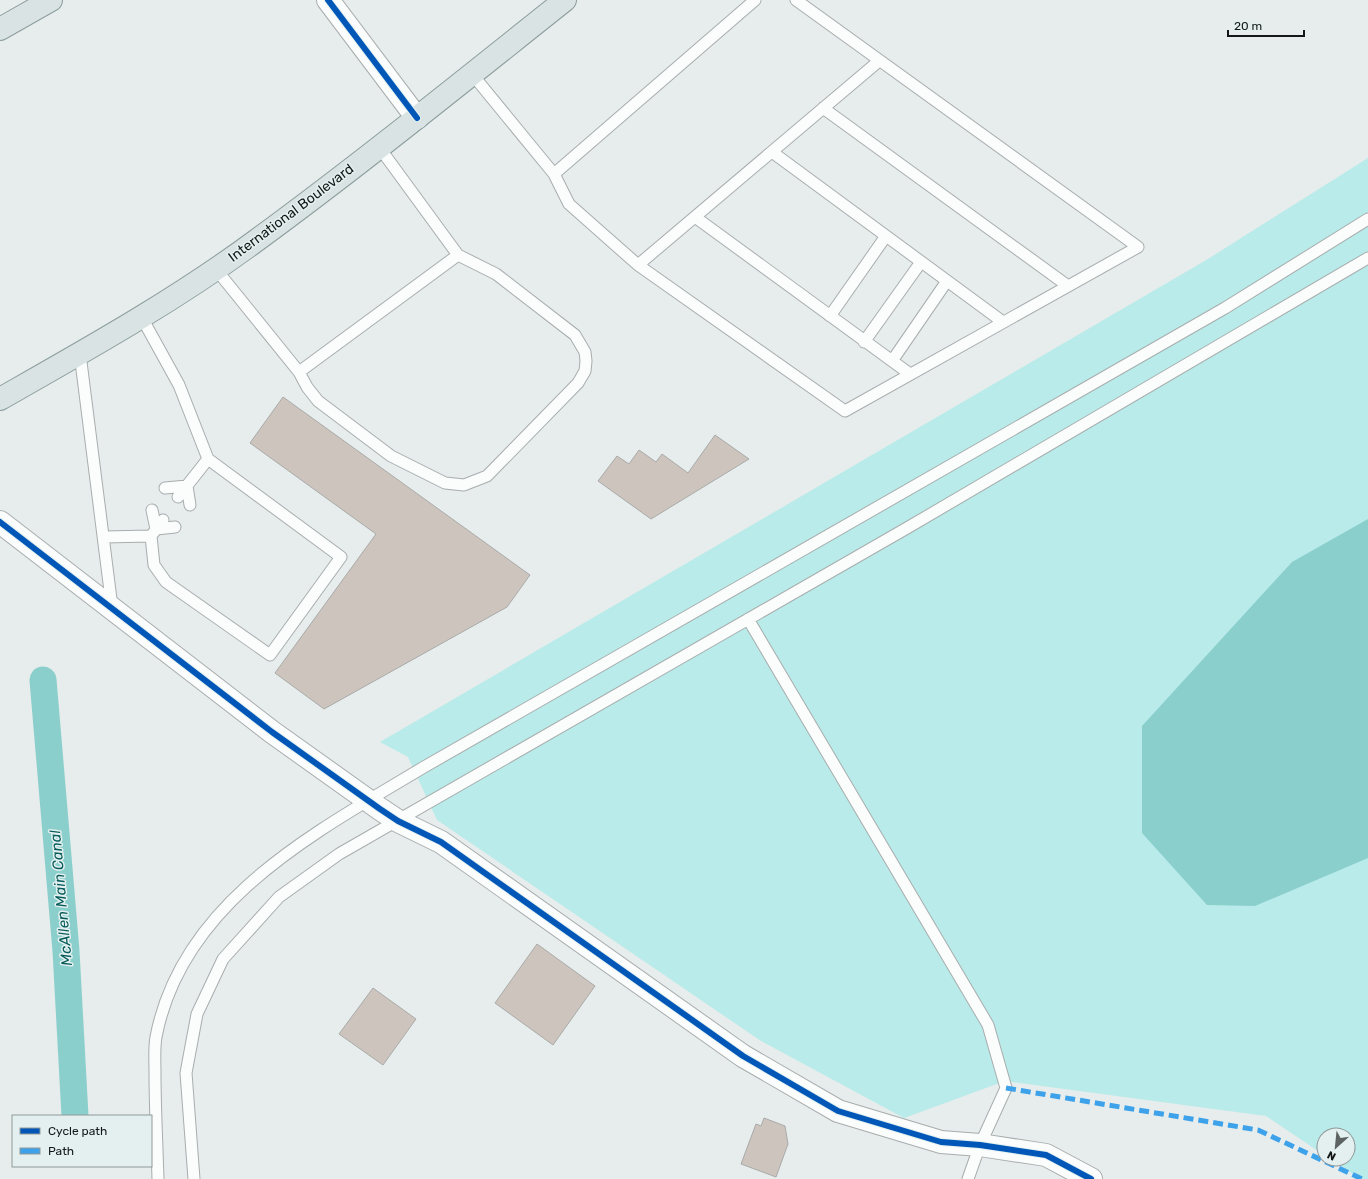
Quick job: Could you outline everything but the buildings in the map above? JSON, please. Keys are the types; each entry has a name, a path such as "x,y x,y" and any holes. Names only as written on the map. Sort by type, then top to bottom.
{"main road":[{"path":"0,29 51,0"},
{"name":"International Boulevard","path":"0,399 142,318 256,241 417,118 565,0"}],"street":[{"path":"328,0 417,118"},
{"path":"0,522 272,732 398,820 441,842 743,1056 838,1111 941,1142 980,1145 1046,1155 1091,1179"}],"lane":[{"path":"554,174 755,0"},
{"path":"472,74 554,174 569,204 638,265 845,411 1138,247 796,0"},
{"path":"638,265 879,60"},
{"path":"823,108 1068,286"},
{"path":"215,268 298,372 307,388 318,401 397,459 444,483 464,485 487,476 578,383 585,371 585,352 575,335 496,274 458,255 379,147"},
{"path":"772,152 1003,322"},
{"path":"695,217 864,342 910,374"},
{"path":"158,1179 155,1095 155,1038 167,994 196,942 252,880 311,836 369,800 1218,312 1368,219"},
{"path":"830,316 886,236"},
{"path":"298,372 458,255"},
{"path":"194,1179 186,1073 197,1014 223,959 280,897 339,854 748,619 1368,258"},
{"path":"864,342 921,262"},
{"path":"892,361 947,281"},
{"path":"142,318 179,385 208,459 341,557 270,655 166,582 154,565 152,510"},
{"path":"80,354 112,608"},
{"path":"178,497 208,459"},
{"path":"165,488 186,486"},
{"path":"186,486 190,505"},
{"path":"154,533 163,520"},
{"path":"104,537 154,533 175,527"},
{"path":"748,619 988,1025 1006,1088 980,1145 968,1179"}],"shaded area":[{"path":"1368,158 1368,1179 1360,1179 1343,1167 1356,1167 1356,1127 1316,1127 1316,1150 1266,1116 1005,1081 904,1118 761,1041 437,820 408,757 380,742 1208,259"},
{"path":"1368,519 1368,858 1255,906 1207,905 1142,833 1142,726 1292,562"}],"waterway":[{"name":"McAllen Main Canal","path":"43,680 66,951 75,1115"}],"marked path":[{"path":"1006,1088 1258,1130 1362,1179"}],"cycle path":[{"path":"328,0 417,118"},
{"path":"0,522 272,732 398,821 441,842 743,1056 838,1111 941,1142 980,1145 1046,1155 1091,1179"}]}
